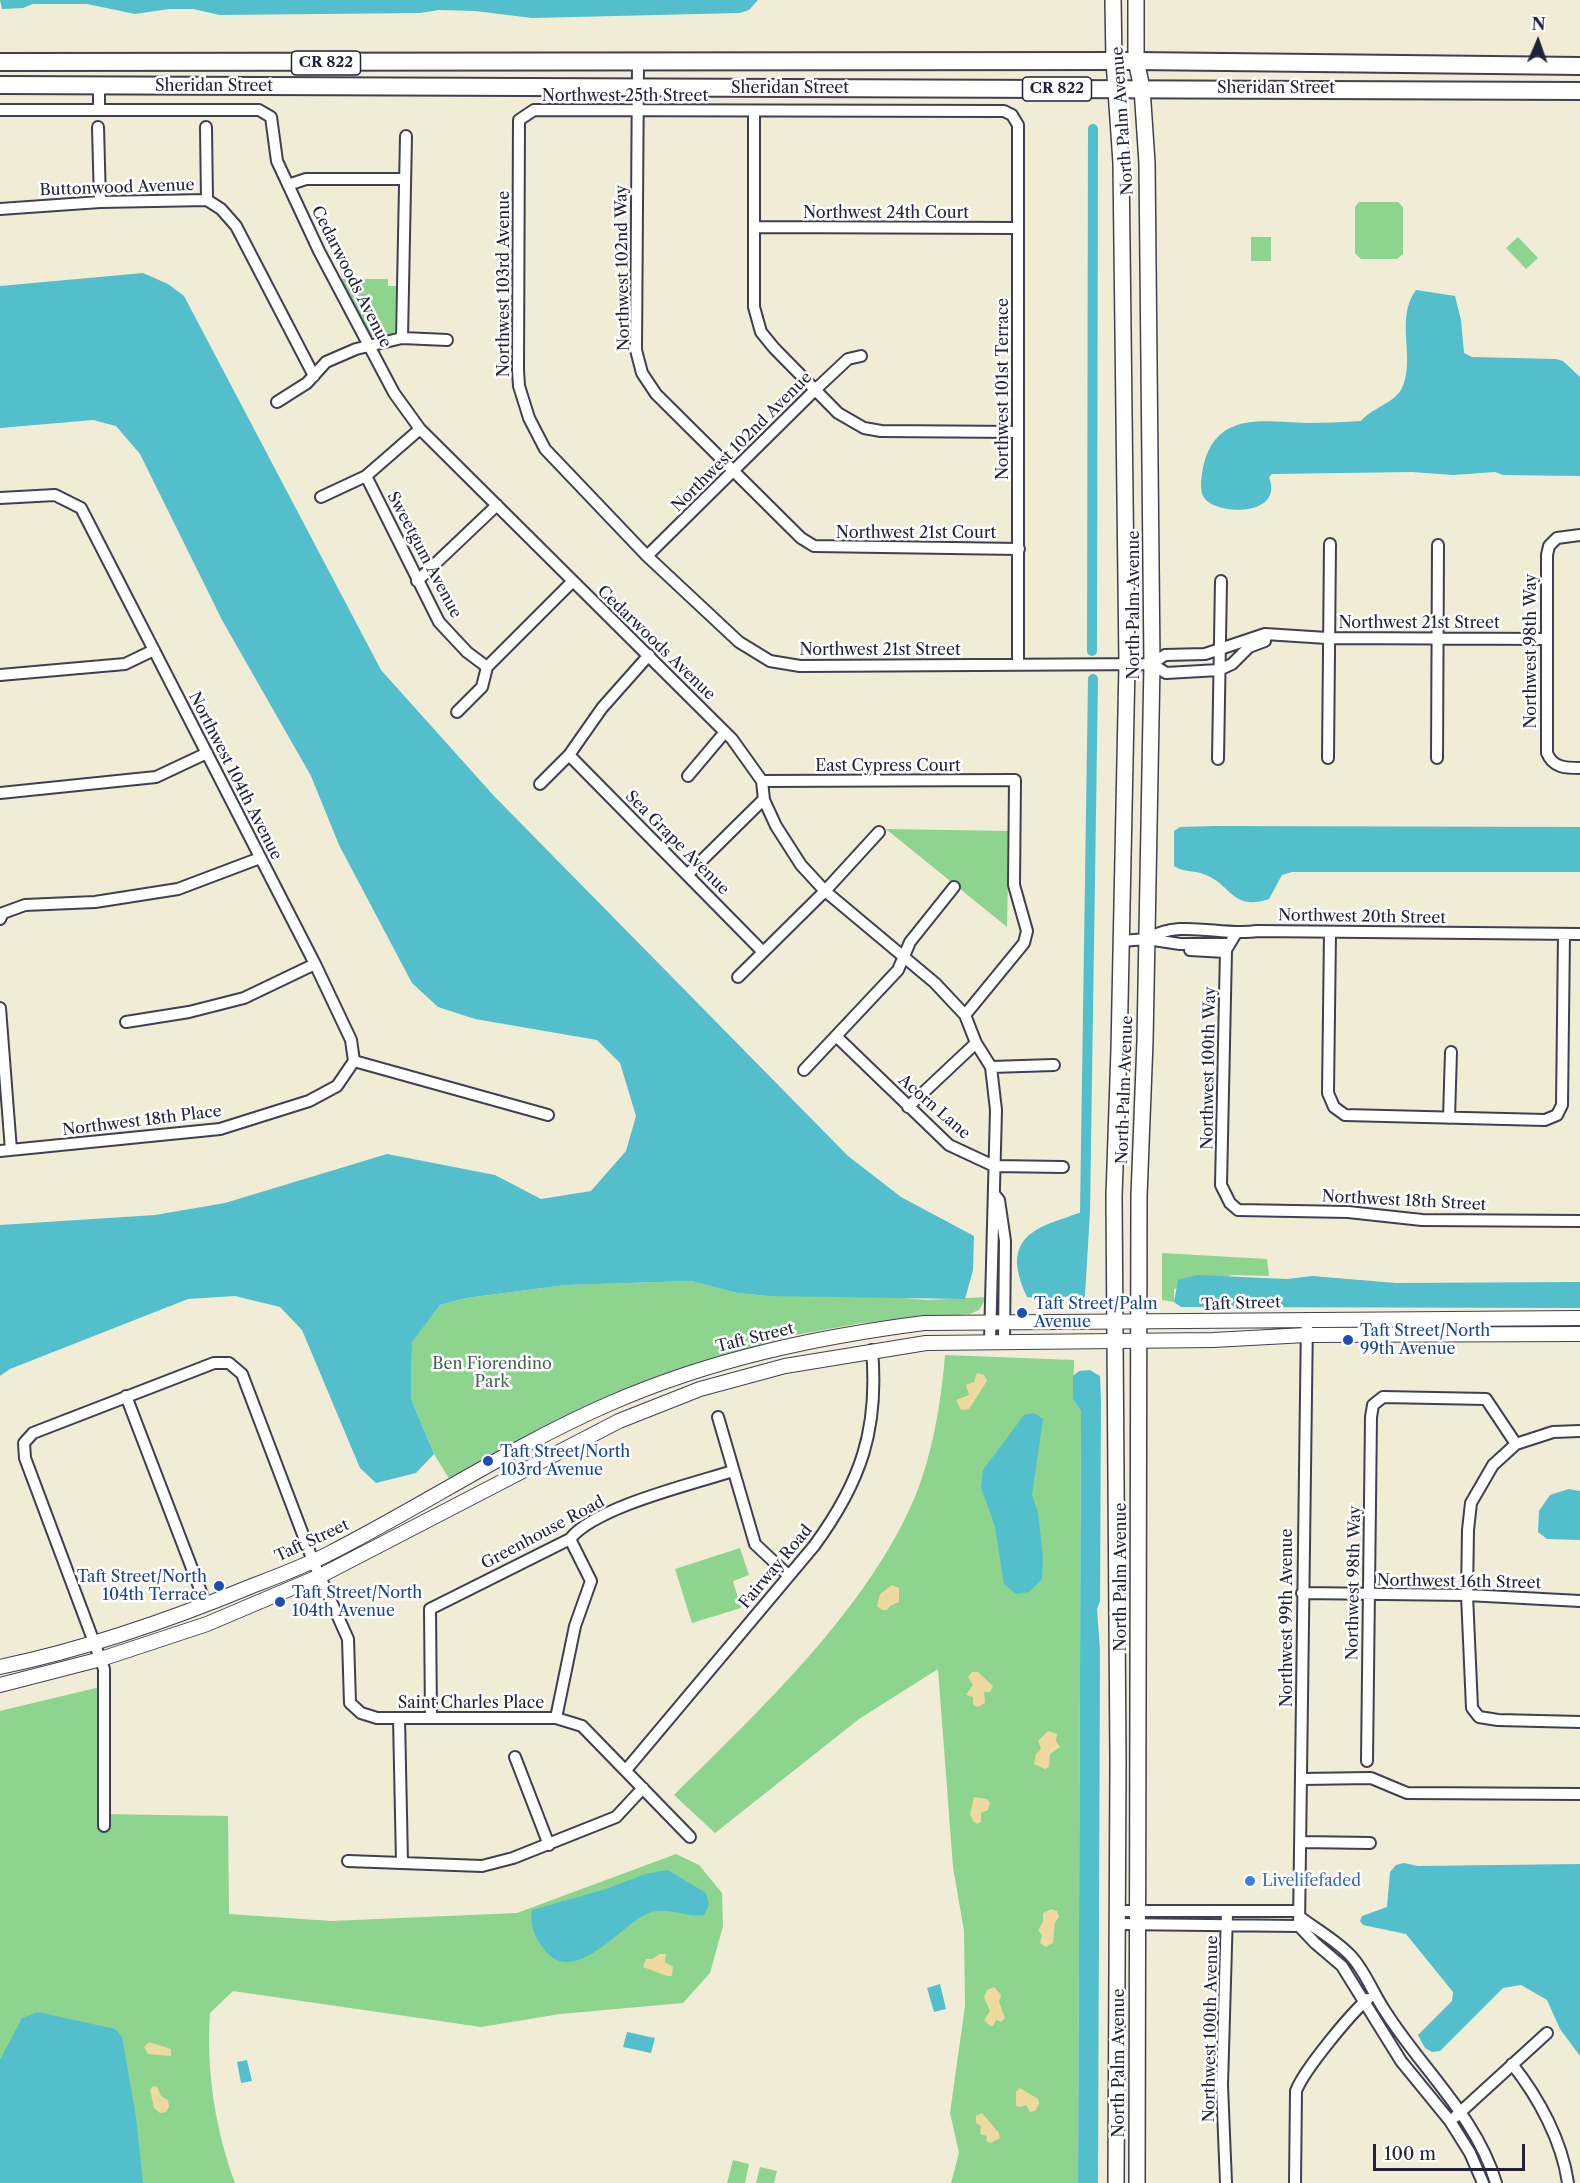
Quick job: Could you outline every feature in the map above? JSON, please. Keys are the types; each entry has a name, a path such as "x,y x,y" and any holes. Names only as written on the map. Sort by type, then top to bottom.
{"main road":[{"name":"North Palm Avenue","path":"1113,0 1114,62 1121,163 1127,664 1114,1196 1118,1728 1116,2183"},
{"name":"North Palm Avenue","path":"1136,0 1136,61 1142,88 1147,163 1152,664 1139,1196 1137,2183"},
{"name":"Sheridan Street","path":"0,62 638,64 1136,61 1580,66"},
{"name":"Sheridan Street","path":"0,85 1580,91"}],"street":[{"name":"Northwest 102nd Way","path":"638,64 636,350 642,373 656,394 735,472"},
{"path":"0,110 99,110 99,86"},
{"name":"Cedarwoods Avenue","path":"99,110 259,110 271,117 277,161 368,345 394,393 420,429 725,732 762,781"},
{"name":"Northwest 25th Street","path":"525,113 534,110 1004,111 1012,115"},
{"path":"754,112 754,307 761,332 774,348 838,413 864,428 881,431 1018,432"},
{"name":"Northwest 103rd Avenue","path":"525,113 519,120 519,386 529,418 545,449 647,556"},
{"name":"Northwest 101st Terrace","path":"1012,115 1018,125 1018,665"},
{"path":"98,128 100,202"},
{"path":"206,128 207,200"},
{"path":"402,338 405,136"},
{"path":"288,184 306,179 404,179"},
{"name":"Buttonwood Avenue","path":"0,209 100,202 207,200 221,208 236,226 314,376"},
{"name":"Northwest 24th Court","path":"754,227 1018,228"},
{"path":"277,402 314,376 326,362 368,345 402,338 447,340"},
{"name":"Northwest 102nd Avenue","path":"647,556 848,359 861,356"},
{"path":"321,497 366,476 420,429"},
{"name":"Northwest 21st Court","path":"735,472 801,538 814,546 1019,549"},
{"name":"Sweetgum Avenue","path":"366,476 432,609 450,635 488,667"},
{"name":"Northwest 104th Avenue","path":"0,498 55,495 81,508 315,964 351,1040 354,1061"},
{"path":"417,581 497,505"},
{"name":"Northwest 98th Way","path":"1580,535 1561,536 1554,540 1546,555 1546,749 1552,762 1563,768 1580,768"},
{"path":"1328,759 1327,638 1330,544"},
{"path":"1437,758 1438,545"},
{"name":"Northwest 21st Street","path":"647,556 739,642 770,661 801,666 1152,664 1166,673 1201,673 1219,670 1257,643 1292,637 1546,639"},
{"path":"1218,759 1221,581"},
{"path":"457,712 482,687 488,667 572,582"},
{"name":"Northwest 21st Street","path":"1152,664 1165,655 1201,654 1219,650 1255,636 1286,634 1292,637"},
{"path":"0,675 125,664 154,650"},
{"path":"1201,654 1201,673"},
{"path":"540,784 569,755 602,708 649,655"},
{"path":"688,776 725,732"},
{"path":"0,793 156,777 207,753"},
{"name":"Sea Grape Avenue","path":"569,755 763,952"},
{"name":"East Cypress Court","path":"762,781 1015,780 1014,885 1023,915 1025,937 1009,965 965,1016"},
{"path":"762,781 764,799 776,826 791,850 825,891 902,958 935,983 965,1016 976,1043 991,1067 996,1110 990,1321 997,1341"},
{"path":"688,874 764,799"},
{"path":"738,977 825,891 879,832"},
{"path":"0,919 3,913 25,905 95,902 178,889 260,858"},
{"path":"804,1070 898,970 910,942 954,887"},
{"name":"Northwest 20th Street","path":"1147,939 1161,930 1222,929 1230,944"},
{"name":"Northwest 20th Street","path":"1121,941 1147,939 1177,944 1182,948 1230,944 1257,931 1580,934"},
{"path":"1330,933 1328,1093 1334,1107 1345,1115 1545,1120 1557,1115 1562,1105 1564,934"},
{"name":"Northwest 100th Way","path":"1230,944 1221,1185 1230,1203"},
{"path":"126,1022 189,1012 244,998 315,964"},
{"path":"0,1008 6,1151"},
{"name":"Acorn Lane","path":"837,1037 949,1144 994,1166 1063,1167"},
{"path":"908,1107 976,1043"},
{"path":"1449,1118 1450,1052"},
{"path":"354,1061 548,1115"},
{"name":"Northwest 18th Place","path":"6,1151 220,1129 309,1101 337,1086 354,1061"},
{"path":"991,1067 1054,1065"},
{"path":"993,1192 999,1200 1005,1241 1003,1272 1006,1321 997,1341"},
{"name":"Northwest 18th Street","path":"1230,1203 1238,1210 1348,1212 1422,1220 1580,1221"},
{"name":"Taft Street","path":"0,1667 94,1642 317,1569 611,1403 694,1371 781,1347 862,1331 924,1323 1307,1318 1580,1318"},
{"name":"Northwest 99th Avenue","path":"1299,1918 1307,1318"},
{"name":"Taft Street","path":"0,1685 101,1659 207,1624 619,1421 700,1389 785,1366 926,1342 1213,1340 1306,1335 1580,1334"},
{"name":"Fairway Road","path":"626,1770 814,1546 841,1509 870,1436 875,1385 872,1350"},
{"path":"104,1827 105,1681 101,1659 25,1458 24,1443 33,1433 126,1396 214,1363 229,1363 242,1374 317,1569"},
{"path":"126,1396 206,1605"},
{"name":"Northwest 98th Way","path":"1367,1761 1373,1405 1383,1397 1486,1399 1516,1444"},
{"path":"718,1417 755,1544 788,1575"},
{"path":"1580,1431 1553,1432 1516,1444 1493,1465 1471,1503 1468,1530 1467,1595 1472,1708 1479,1717 1497,1720 1580,1722"},
{"name":"Greenhouse Road","path":"431,1718 430,1609 570,1539 577,1529 605,1515 733,1472"},
{"path":"556,1718 575,1626 591,1581 570,1539"},
{"name":"Saint Charles Place","path":"317,1569 348,1639 350,1703 355,1710 370,1717 556,1718 582,1726 690,1837"},
{"name":"Northwest 16th Street","path":"1302,1593 1467,1595 1580,1600"},
{"path":"23,1662 27,1679"},
{"path":"399,1718 402,1862"},
{"path":"1118,1728 1138,1728"},
{"path":"515,1757 549,1845"},
{"path":"1302,1779 1371,1778 1407,1793 1580,1794"},
{"path":"348,1861 482,1866 549,1845 616,1817 643,1788"},
{"path":"1301,1842 1370,1843"},
{"path":"1118,1918 1227,1912 1299,1918 1336,1942 1352,1956 1419,2060 1460,2112 1491,2164 1496,2183"},
{"name":"Northwest 100th Avenue","path":"1226,2183 1222,2085 1227,1912"},
{"path":"1138,1918 1227,1924 1299,1918"},
{"path":"1299,1918 1342,1966 1401,2061 1450,2121 1470,2153 1483,2183"},
{"path":"1295,2183 1296,2091 1302,2076 1364,2002 1375,1994"},
{"path":"1450,2121 1547,2033"},
{"path":"1512,2064 1531,2090 1549,2124 1559,2148 1568,2183"}],"green space":[{"path":"1359,202 1398,202 1403,207 1403,254 1397,259 1361,259 1355,253 1355,207"},
{"path":"1251,237 1271,237 1271,261 1251,261"},
{"path":"1518,237 1538,258 1526,269 1506,248"},
{"path":"340,279 388,279 388,286 396,286 395,332 381,338 369,335"},
{"path":"886,829 1009,831 1007,927"},
{"path":"1162,1253 1267,1259 1269,1276 1233,1275 1174,1289 1174,1302 1162,1300"},
{"name":"Ben Fiorendino Park","path":"691,1281 737,1293 768,1296 871,1295 926,1300 987,1297 979,1310 970,1314 862,1323 790,1336 708,1361 450,1480 434,1454 411,1399 412,1341 440,1305 466,1298 566,1285"},
{"path":"945,1355 1074,1360 1073,1399 1081,1411 1078,2183 951,2183 959,2153 950,2113 965,2006 964,1931 953,1867 938,1669 859,1719 715,1833 674,1795 809,1657 869,1579 894,1539 915,1497 927,1463 941,1391"},
{"path":"740,1548 749,1575 733,1581 741,1608 692,1623 675,1569"},
{"path":"100,1687 99,1814 228,1816 229,1914 331,1921 517,1913 676,1854 699,1865 722,1893 723,1926 710,1973 683,2003 560,2014 481,2027 233,1991 210,2013 209,2056 217,2121 235,2183 0,2183 0,1711"},
{"path":"733,2160 749,2164 745,2183 727,2183"},
{"path":"760,2167 777,2171 774,2183 756,2183"}],"sand":[{"path":"977,1373 984,1375 987,1381 969,1409 961,1410 956,1400 969,1395 966,1385 974,1382"},
{"path":"892,1585 899,1588 899,1602 887,1610 882,1610 877,1606 880,1594"},
{"path":"972,1672 978,1672 993,1686 990,1692 984,1692 985,1703 978,1707 973,1705 973,1697 966,1695 973,1685 968,1677"},
{"path":"1048,1731 1057,1734 1056,1741 1060,1747 1050,1754 1049,1767 1045,1769 1034,1764 1036,1754 1041,1749 1038,1741"},
{"path":"974,1797 987,1799 990,1803 988,1810 981,1813 981,1822 977,1824 970,1814"},
{"path":"1051,1909 1057,1911 1059,1917 1055,1922 1053,1943 1046,1947 1040,1943 1042,1935 1038,1930 1043,1922 1043,1913"},
{"path":"660,1954 666,1954 665,1962 673,1967 672,1976 643,1967 646,1959 652,1959"},
{"path":"994,1987 1001,1995 999,2002 1005,2018 1001,2022 996,2020 993,2026 990,2026 984,2020 990,2011 984,1997 987,1990"},
{"path":"149,2042 171,2049 171,2056 148,2054 144,2047"},
{"path":"153,2086 157,2087 161,2096 168,2100 169,2107 166,2112 160,2113 154,2108 150,2090"},
{"path":"1020,2088 1038,2099 1039,2104 1035,2111 1030,2112 1026,2105 1016,2106 1016,2092"},
{"path":"982,2113 999,2133 1000,2138 991,2143 986,2141 987,2136 980,2134 981,2126 976,2123 976,2116"}],"water":[{"path":"0,0 758,0 749,10 740,13 532,18 475,11 439,10 420,13 220,15 193,9 169,9 135,14 87,4 33,4 23,8 2,9"},
{"path":"143,273 168,284 184,296 381,670 494,796 848,1156 901,1197 974,1236 973,1270 965,1299 768,1296 737,1293 691,1281 566,1285 466,1298 440,1305 412,1342 411,1399 434,1454 416,1473 376,1483 360,1468 302,1330 280,1307 235,1296 188,1299 10,1369 0,1376 0,1225 155,1215 225,1203 387,1154 495,1175 541,1199 591,1191 626,1151 636,1116 620,1063 597,1040 475,1019 438,1007 412,983 339,845 311,776 222,620 140,454 116,426 93,420 0,428 0,286"},
{"path":"1416,290 1455,296 1461,320 1464,353 1472,357 1556,359 1563,361 1580,377 1580,476 1503,475 1495,472 1453,475 1412,472 1272,474 1269,477 1271,490 1267,500 1258,506 1232,510 1209,503 1203,496 1201,488 1205,460 1212,444 1222,433 1233,426 1261,421 1306,423 1361,421 1397,395 1405,378 1407,314"},
{"path":"1180,827 1580,827 1580,872 1292,872 1282,875 1269,899 1248,902 1240,900 1206,875 1174,866 1174,831"},
{"path":"1085,1212 1080,1295 1047,1299 1027,1297 1018,1270 1019,1248 1033,1232 1044,1226"},
{"path":"1197,1275 1287,1279 1312,1276 1396,1283 1580,1282 1580,1308 1181,1307 1174,1302 1178,1280"},
{"path":"1090,1370 1100,1376 1101,1401 1100,1601 1097,1609 1100,1651 1098,2183 1078,2183 1081,1411 1073,1399 1073,1376 1079,1371"},
{"path":"1034,1413 1043,1419 1032,1495 1038,1513 1043,1557 1042,1579 1029,1592 1016,1594 1004,1584 995,1527 981,1487 983,1470 1024,1415"},
{"path":"1569,1489 1580,1491 1580,1540 1547,1539 1538,1532 1539,1511 1550,1495"},
{"path":"1404,1863 1418,1866 1580,1864 1580,2056 1560,2029 1547,2000 1521,1985 1503,1988 1440,2051 1432,2052 1425,2048 1418,2035 1452,2001 1453,1992 1406,1934 1363,1925 1360,1921 1362,1916 1387,1907 1390,1872 1396,1865"},
{"path":"668,1870 706,1893 709,1905 704,1915 670,1911 649,1913 598,1950 584,1958 569,1962 556,1960 535,1936 531,1920 532,1910 606,1889 645,1874"},
{"path":"940,1984 946,2009 934,2012 927,1988"},
{"path":"38,2012 115,2029 122,2037 136,2117 143,2183 0,2183 0,2060 22,2018"},
{"path":"627,2032 655,2038 651,2053 623,2047"},
{"path":"247,2060 252,2081 241,2083 237,2062"}],"waterway":[{"path":"1092,651 1093,129"},
{"path":"1080,1295 1085,1212 1093,679"}],"place":[{"name":"Taft Street/Palm Avenue","path":"1022,1313"},
{"name":"Taft Street/North 99th Avenue","path":"1348,1340"},
{"name":"Taft Street/North 103rd Avenue","path":"488,1461"},
{"name":"Taft Street/North 104th Terrace","path":"219,1586"},
{"name":"Taft Street/North 104th Avenue","path":"280,1602"},
{"name":"Livelifefaded","path":"1250,1881"}]}
